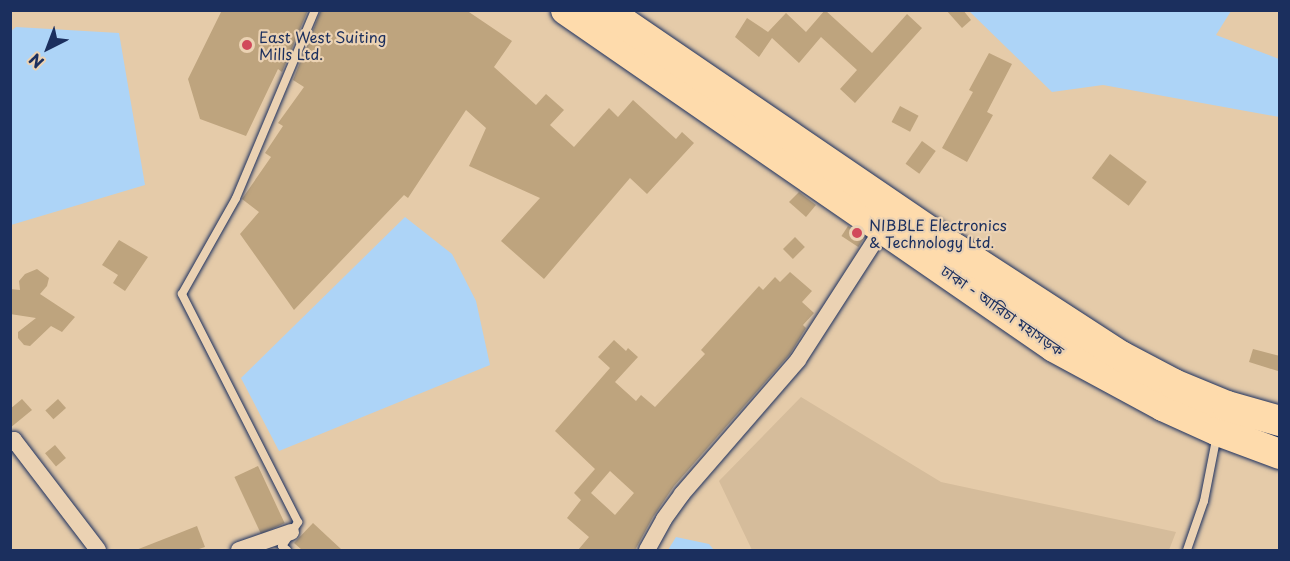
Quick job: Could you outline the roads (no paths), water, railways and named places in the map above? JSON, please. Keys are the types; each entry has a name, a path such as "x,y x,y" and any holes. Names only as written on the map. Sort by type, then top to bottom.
{"highway":[{"name":"ঢাকা - আরিচা মহাসড়ক","path":"566,10 1054,347 1104,376 1218,431 1280,454"},
{"path":"605,10 946,242 1121,356 1174,384 1227,406 1280,422"}],"street":[{"path":"647,550 664,519 682,494 798,360 883,228"},
{"path":"10,443 14,440 98,550"},
{"path":"239,550 291,532"}],"lane":[{"path":"287,550 282,546 298,522 182,294 236,198 315,10"},
{"path":"1187,550 1204,501 1218,431"}],"water":[{"path":"969,11 1231,11 1216,35 1279,59 1279,117 1103,85 1052,92"},
{"path":"16,27 119,33 145,185 11,225 10,32"},
{"path":"405,217 452,254 476,301 490,365 279,451 241,378"},
{"path":"676,537 709,544 714,550 668,550"}],"place":[{"name":"East West Suiting Mills Ltd.","path":"247,45"},
{"name":"NIBBLE Electronics & Technology Ltd.","path":"857,233"}]}
